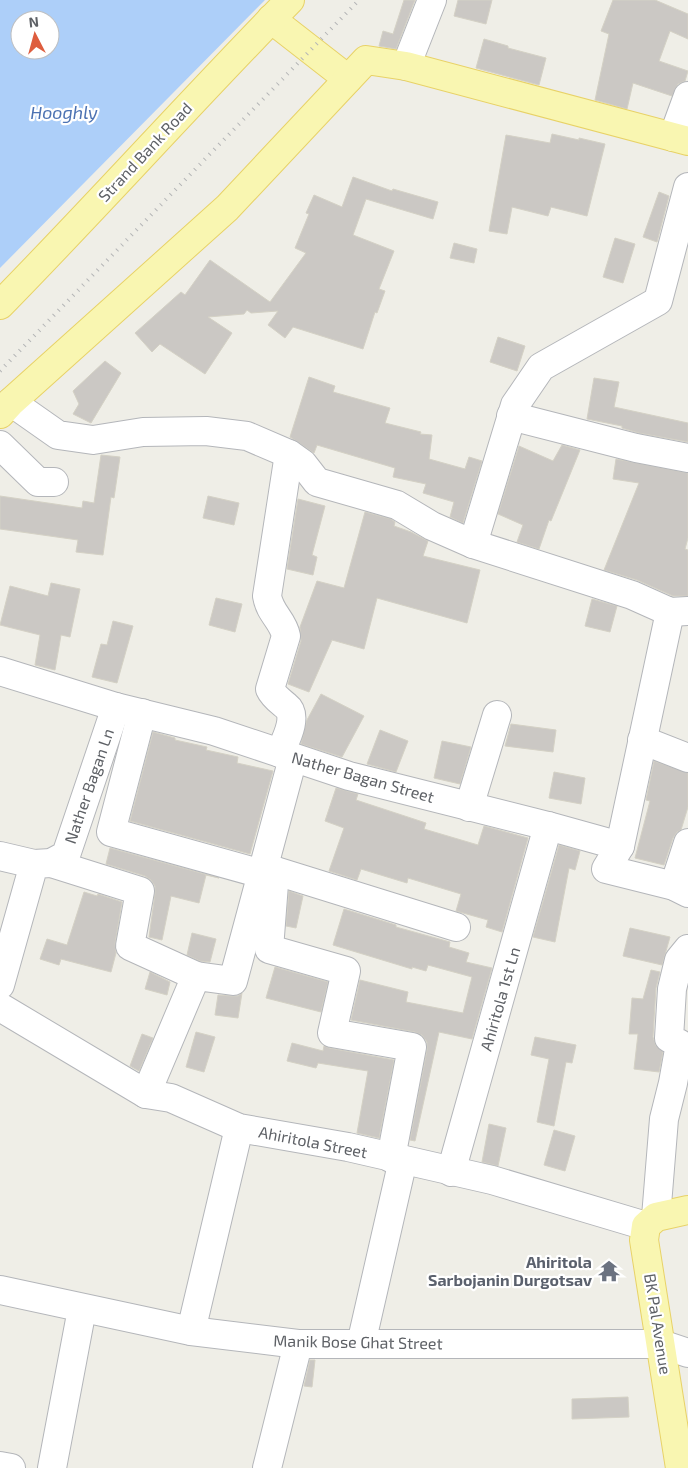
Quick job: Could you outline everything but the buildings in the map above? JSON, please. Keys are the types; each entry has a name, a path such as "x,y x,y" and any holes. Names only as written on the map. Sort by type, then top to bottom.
{"main road":[{"path":"281,9 348,79"},
{"name":"Strand Bank Road","path":"0,305 281,9"},
{"path":"5,408 228,208 366,60 406,66 680,139"},
{"path":"651,1221 688,1210"},
{"name":"BK Pal Avenue","path":"651,1221 644,1240 680,1468"}],"street":[{"path":"406,66 432,0"},
{"path":"680,139 688,96"},
{"path":"473,544 515,405 541,367 658,301 688,187"},
{"path":"5,408 58,436 93,440 143,432 206,431 247,436 289,454 303,464 317,482 397,505 432,526 473,544 679,611 642,740 620,846 606,869 681,890 688,843"},
{"path":"511,416 636,448 688,458"},
{"path":"0,444 38,482 54,482"},
{"path":"0,856 42,864 140,891 130,946 196,976 232,981 267,870 292,716 289,708 272,694 270,689 286,636 285,628 268,606 267,596 289,454"},
{"name":"Nather Bagan Street","path":"0,671 129,710 214,731 349,776 620,846"},
{"path":"129,710 111,832 267,870 456,927"},
{"name":"Nather Bagan Ln","path":"42,864 66,855 129,710"},
{"path":"469,807 497,715"},
{"path":"642,740 688,758"},
{"name":"Ahiritola 1st Ln","path":"451,1172 548,826"},
{"path":"0,986 42,864"},
{"path":"267,870 269,948 346,971 332,1033 412,1047 397,1159 361,1344"},
{"path":"651,1221 664,1119 680,1044 669,1038 672,989 678,960 688,948"},
{"path":"146,1094 196,976"},
{"name":"Ahiritola Street","path":"0,1007 146,1094 171,1098 239,1128 348,1147 492,1180 651,1221"},
{"path":"191,1331 239,1128"},
{"name":"Manik Bose Ghat Street","path":"0,1290 191,1331 298,1344 661,1344 688,1353"},
{"path":"52,1468 82,1309"},
{"path":"267,1468 298,1344"},
{"path":"0,1466 11,1468"}],"water":[{"name":"Hooghly","path":"0,0 265,0 0,268"}],"railway":[{"path":"0,371 359,0"}],"place":[{"name":"Ahiritola Sarbojanin Durgotsav","path":"609,1271"}]}
